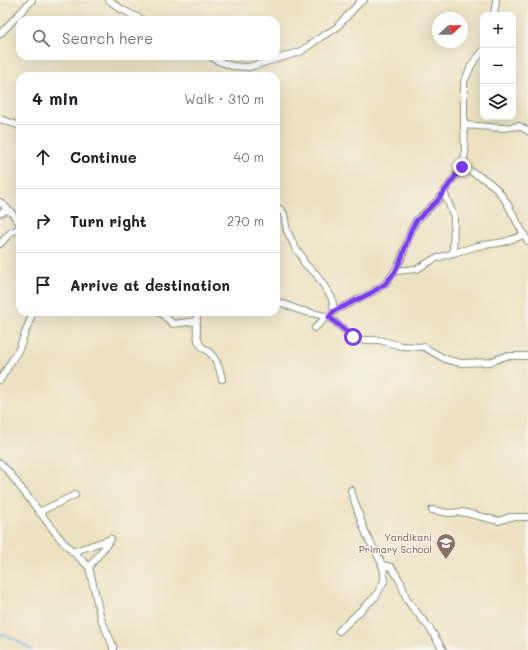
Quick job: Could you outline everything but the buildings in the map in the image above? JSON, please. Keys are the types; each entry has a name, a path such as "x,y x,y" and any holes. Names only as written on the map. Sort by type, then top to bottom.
{"street":[{"path":"17,16 32,0"},
{"path":"109,0 136,16"},
{"path":"280,58 300,52 336,28 360,2 364,0"},
{"path":"494,12 496,0"},
{"path":"0,34 16,17"},
{"path":"315,328 334,311 371,293 385,284 395,272 414,225 444,192 462,167 465,154 464,82 472,64 480,55"},
{"path":"216,60 232,66 249,67 273,60"},
{"path":"0,119 16,125"},
{"path":"464,125 503,128 528,125"},
{"path":"519,126 528,131"},
{"path":"462,167 490,183 500,193 528,241"},
{"path":"444,192 454,217 453,253"},
{"path":"0,202 16,219"},
{"path":"280,209 284,214 287,230 296,249 304,262 316,274 332,298 334,311"},
{"path":"0,213 8,210"},
{"path":"0,244 10,233 16,230"},
{"path":"395,272 417,269 434,259 478,246 504,242 524,235"},
{"path":"280,303 299,310 327,317 353,337 361,340 379,340 401,346 424,347 445,359 461,363 490,362 506,356 528,356"},
{"path":"0,380 19,350 32,316"},
{"path":"164,316 173,324 197,321"},
{"path":"197,316 198,336 201,346 210,352 217,361 221,369 222,379"},
{"path":"0,463 72,552 89,567 101,619 113,646 113,650"},
{"path":"351,490 362,525 385,573 384,581"},
{"path":"39,512 75,495"},
{"path":"432,510 449,513 462,512 499,521 510,517 528,516"},
{"path":"72,552 111,539 89,567"},
{"path":"382,565 391,567 402,583 410,604 429,627 443,650"},
{"path":"339,631 376,596 391,567"}],"waterway":[{"path":"0,634 5,635 32,650"}],"place":[{"name":"Yandikani Primary School","path":"446,560"}],"route":[{"path":"353,337 329,317 334,311 371,293 385,284 395,272 416,221 438,200 462,167"}]}
